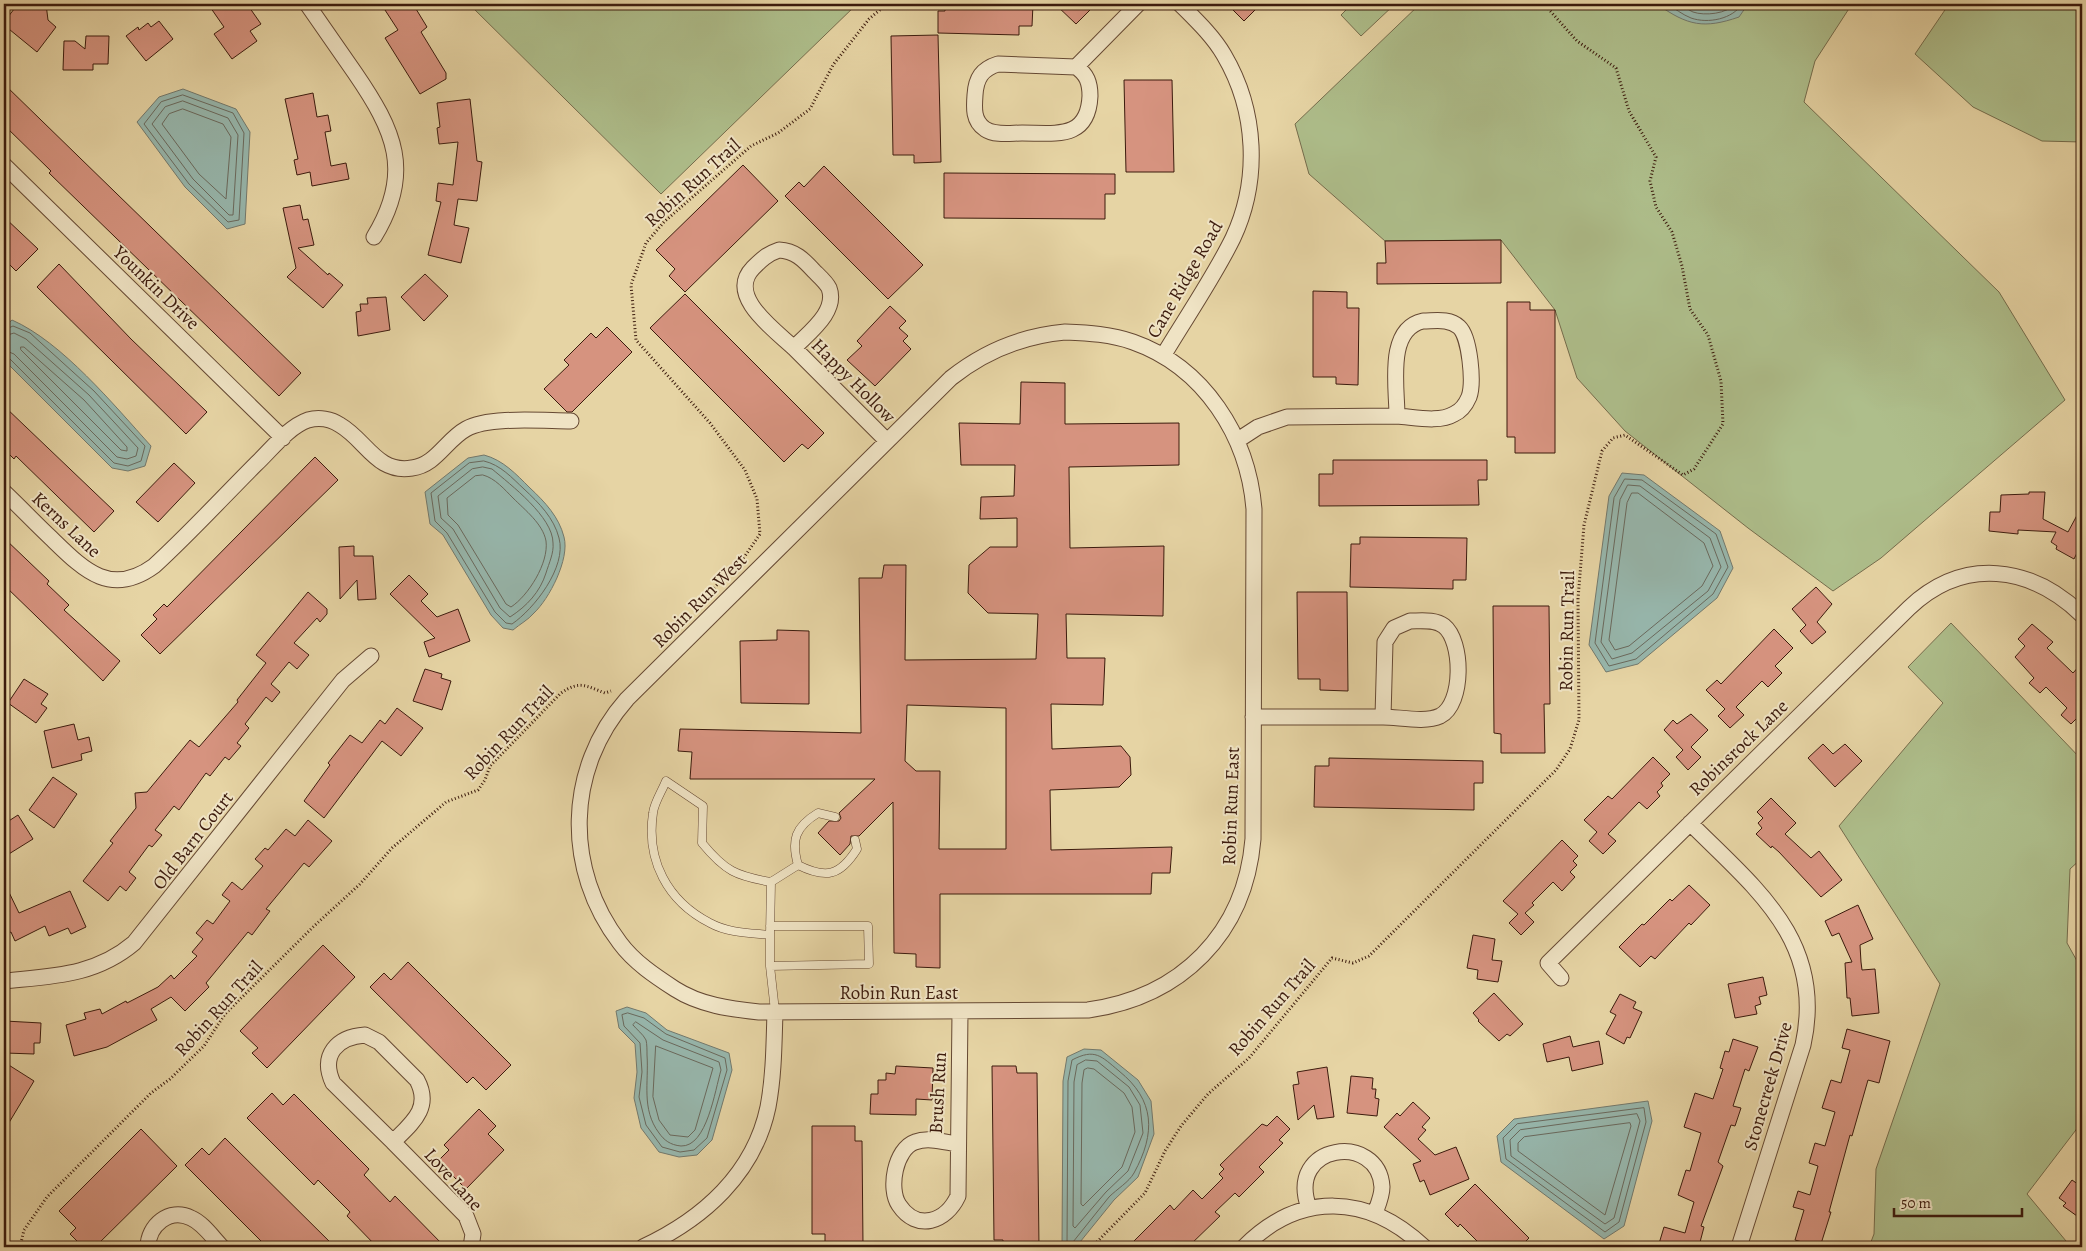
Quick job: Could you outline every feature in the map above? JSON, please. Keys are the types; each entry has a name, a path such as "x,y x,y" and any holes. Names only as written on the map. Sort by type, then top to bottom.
{"street":[{"path":"307,4 380,109 392,139 396,170 393,194 386,216 374,237"},
{"path":"1076,67 1085,75 1090,85 1090,96 1088,114 1083,122 1074,129 1062,134 995,133 984,129 978,123 974,108 976,82 981,73 991,66 998,64 1076,67 1138,4"},
{"name":"Cane Ridge Road","path":"1163,356 1232,239 1244,206 1251,160 1249,121 1241,90 1224,55 1201,24 1180,4"},
{"name":"Younkin Drive","path":"4,165 283,438"},
{"name":"Happy Hollow","path":"794,348 827,312 830,294 828,286 802,258 791,252 779,250 767,255 750,271 746,278 745,294 752,308 887,441"},
{"path":"1238,440 1258,427 1288,417 1398,416 1444,418 1455,414 1464,406 1470,391 1469,346 1458,326 1446,321 1423,321 1412,324 1403,332 1398,347 1398,416"},
{"name":"Robin Run West","path":"775,1011 735,1009 690,996 643,967 621,945 600,912 583,868 578,821 582,790 596,745 622,705 887,441 957,373 982,355 1011,342 1057,333 1096,334 1135,342 1163,356"},
{"name":"Robin Run East","path":"775,1011 1080,1011 1118,1005 1141,997 1170,982 1205,952 1233,913 1249,869 1253,839 1254,509 1250,478 1238,440 1230,425 1207,392 1183,370 1163,356"},
{"name":"Kerns Lane","path":"4,492 83,569 107,579 125,579 146,572 283,438 306,421 326,419 342,426 380,462 392,468 406,469 428,462 455,437 478,424 571,421"},
{"name":"Robinsrock Lane","path":"1561,978 1548,963 1915,602 1948,582 1972,575 1987,574 2021,577 2037,582 2058,595 2082,615"},
{"path":"1253,717 1432,718 1443,714 1451,706 1457,692 1457,648 1452,634 1444,626 1437,622 1410,621 1397,626 1388,636 1385,642 1383,717"},
{"name":"Old Barn Court","path":"4,981 92,969 115,958 134,943 343,680 371,656"},
{"name":"Stonecreek Drive","path":"1690,823 1762,896 1787,929 1797,950 1807,989 1808,1014 1803,1045 1739,1247"},
{"path":"643,1247 674,1232 706,1209 729,1186 751,1152 766,1114 770,1091 775,1011"},
{"name":"Brush Run","path":"957,1144 924,1140 917,1141 904,1150 896,1162 895,1194 903,1211 914,1219 935,1220 952,1208 958,1196 957,1144 960,1012"},
{"name":"Love Lane","path":"393,1142 420,1114 423,1101 421,1088 417,1080 372,1037 365,1035 349,1037 336,1046 329,1060 330,1076 333,1083 466,1216 473,1234 471,1247"},
{"path":"1310,1208 1305,1190 1310,1169 1326,1154 1339,1151 1359,1154 1376,1168 1382,1187 1375,1213"},
{"path":"1244,1247 1278,1220 1310,1208 1343,1206 1375,1213 1403,1228 1424,1247"},
{"path":"148,1247 148,1240 155,1225 161,1220 176,1215 191,1218 222,1247"}],"lane":[{"path":"770,936 739,932 711,924 688,910 661,878 651,845 653,811 666,782 703,806 702,843 719,864 744,878 771,882 798,865"},
{"path":"798,865 794,849 796,834 806,820 818,813 835,816"},
{"path":"798,865 815,873 833,873 849,862 857,849 855,840"},
{"path":"771,882 770,966 775,1011"},
{"path":"770,926 868,926 869,964 770,966"}],"path":[{"name":"Robin Run Trail","path":"704,598 745,556 760,534 758,499 745,470 710,422 636,340 632,285 646,243 664,222 750,146 778,133 810,109 833,65 869,19 887,4"},
{"name":"Robin Run Trail","path":"1092,1247 1145,1193 1165,1151 1181,1126 1208,1094 1249,1058 1332,958 1353,963 1369,956 1556,770 1570,749 1579,720 1578,599 1584,525 1602,451 1613,438 1625,436 1683,475 1694,469 1723,424 1721,381 1708,335 1690,308 1682,266 1672,232 1656,207 1650,181 1656,157 1629,111 1616,68 1577,41 1544,4"},
{"name":"Robin Run Trail","path":"20,1247 24,1230 47,1197 150,1093 170,1079 204,1046 226,1014 313,927 360,884 392,848 446,802 478,790 485,780 490,766 572,685 583,684 608,694 615,687"}],"green space":[{"path":"469,4 857,4 661,194"},
{"path":"1352,4 1395,4 1361,36 1341,15"},
{"path":"1420,4 1852,4 1815,61 1804,102 1999,292 2065,400 1881,558 1833,591 1748,528 1625,431 1577,378 1555,310 1501,240 1385,241 1309,174 1295,124"},
{"path":"1949,4 2082,4 2082,142 2042,141 1973,107 1915,54"},
{"path":"1951,623 2082,760 2082,858 2070,869 2067,943 2082,970 2082,1122 2027,1194 2071,1247 1869,1247 1874,1234 1876,1169 1940,984 1839,826 1943,703 1908,667"}],"water":[{"path":"1657,4 1748,4 1739,17 1706,24 1687,21"},
{"path":"183,89 236,109 250,132 245,224 227,229 185,187 137,122 159,97"},
{"path":"12,320 50,343 121,412 151,446 145,466 128,471 112,468 4,360 4,327"},
{"path":"484,455 497,460 509,468 541,499 555,516 564,537 564,556 552,589 540,607 513,630 503,628 491,615 443,535 430,524 425,492 468,458"},
{"path":"1622,473 1644,475 1720,531 1733,568 1717,598 1638,664 1606,672 1589,645 1609,496"},
{"path":"627,1007 646,1013 667,1030 729,1053 732,1070 712,1140 697,1155 679,1157 659,1152 641,1128 634,1098 637,1072 635,1044 619,1028 616,1011"},
{"path":"1084,1049 1101,1050 1138,1080 1151,1101 1154,1134 1138,1177 1114,1200 1076,1247 1062,1247 1063,1081 1067,1057"},
{"path":"1648,1101 1652,1121 1624,1226 1604,1239 1501,1162 1497,1136 1514,1119"}],"building":[{"path":"18,4 46,4 48,20 56,27 37,52 4,25 4,22"},
{"path":"208,4 247,4 261,24 250,31 257,41 232,59 214,34 224,27"},
{"path":"395,4 413,4 427,27 421,32 446,73 446,79 420,94 385,38 398,30 385,10"},
{"path":"945,4 1033,4 1032,26 1019,26 1019,35 938,33 938,11 945,11"},
{"path":"1055,4 1096,4 1076,24"},
{"path":"1227,4 1261,4 1244,21"},
{"path":"159,21 173,39 146,61 126,36 138,27 139,30 148,23 151,27"},
{"path":"938,35 941,162 914,163 914,155 893,155 891,36"},
{"path":"86,36 109,36 108,64 93,64 93,70 63,70 64,41 75,41 85,49"},
{"path":"1124,80 1172,80 1174,172 1126,172"},
{"path":"4,84 301,373 279,396 49,173 51,171 4,125"},
{"path":"313,93 317,117 328,115 331,131 325,132 331,166 346,163 349,179 312,186 310,172 297,175 294,160 298,159 285,99"},
{"path":"470,99 477,161 482,162 477,201 458,199 454,225 469,228 461,263 428,255 441,202 436,201 438,183 453,185 458,142 439,144 437,128 440,127 437,103"},
{"path":"743,165 778,201 685,292 669,276 675,269 656,250"},
{"path":"824,166 923,265 888,299 785,196 799,182 804,187"},
{"path":"944,173 1115,174 1115,194 1105,194 1105,219 944,218"},
{"path":"300,205 303,220 308,219 314,245 298,248 328,275 329,273 343,285 323,308 287,277 296,268 283,208"},
{"path":"4,217 38,249 16,271 4,259"},
{"path":"1501,240 1501,283 1377,284 1377,263 1386,263 1385,241"},
{"path":"59,264 131,339 207,412 186,434 37,287"},
{"path":"425,274 448,296 424,321 401,297"},
{"path":"1313,291 1347,292 1347,308 1359,308 1358,385 1336,384 1336,377 1313,377"},
{"path":"685,294 824,433 808,449 802,444 784,462 650,328"},
{"path":"386,297 390,330 358,336 356,312 361,311 360,304 368,304 367,298"},
{"path":"1507,302 1530,302 1530,310 1555,310 1555,453 1515,453 1515,437 1507,437"},
{"path":"890,306 906,321 899,328 908,336 903,341 911,349 875,386 847,360 862,346 857,341"},
{"path":"607,327 632,352 572,412 567,412 544,389 569,365 564,360 591,333 596,338"},
{"path":"1021,382 1065,383 1065,424 1179,423 1179,465 1069,467 1070,548 1164,546 1163,616 1066,614 1067,658 1105,658 1103,705 1051,704 1052,749 1121,746 1130,757 1131,775 1119,787 1050,790 1051,850 1172,847 1170,873 1152,873 1151,894 940,894 940,968 916,967 916,954 894,953 893,802 859,836 851,836 850,844 840,855 818,833 829,821 839,821 841,818 839,813 875,779 690,779 692,752 678,751 680,729 861,733 859,578 882,578 884,565 906,565 905,660 1036,659 1038,614 988,613 968,593 969,565 990,547 1017,547 1017,518 980,519 981,497 1014,496 1015,465 961,465 959,423 1020,424","holes":["907,705 1006,708 1006,849 939,849 940,771 916,771 905,761"]},
{"path":"4,406 114,511 94,532 16,456 14,459 4,449"},
{"path":"315,457 338,480 160,654 141,635 157,619 153,615 164,604 167,607"},
{"path":"1333,460 1487,460 1487,480 1478,480 1479,505 1319,506 1319,474 1333,474"},
{"path":"174,463 195,483 158,522 136,502"},
{"path":"2029,492 2045,492 2043,519 2068,532 2082,506 2082,553 2078,551 2074,559 2056,549 2057,546 2051,542 2056,532 2018,530 2018,534 1989,531 1990,512 2000,512 2001,495 2029,494"},
{"path":"1360,537 1467,538 1466,580 1453,580 1453,589 1350,587 1351,544 1360,544"},
{"path":"4,538 49,581 47,584 69,605 64,610 120,661 103,681 4,585"},
{"path":"354,546 354,556 373,556 376,599 358,600 357,580 340,599 339,547"},
{"path":"409,575 428,594 421,601 437,617 458,609 470,641 429,657 424,642 435,638 390,594"},
{"path":"1816,587 1832,604 1817,622 1826,632 1812,644 1800,631 1806,625 1792,609"},
{"path":"308,592 327,609 327,614 320,622 317,618 294,643 309,655 297,669 289,662 271,684 280,692 272,702 266,697 245,724 249,728 237,743 241,746 229,760 225,757 210,776 206,773 179,810 174,806 155,830 162,835 152,847 149,845 129,872 136,878 126,891 120,886 108,901 83,881 113,843 110,841 136,808 135,793 147,792 190,740 199,747 238,702 237,700 266,663 256,655"},
{"path":"1297,592 1347,592 1348,691 1320,690 1320,679 1298,679"},
{"path":"1493,606 1549,606 1550,704 1544,704 1545,753 1501,753 1501,734 1494,733"},
{"path":"2032,624 2053,642 2047,648 2073,673 2082,663 2082,723 2077,718 2071,724 2061,715 2067,708 2046,687 2040,693 2029,683 2034,678 2015,657 2025,646 2018,639"},
{"path":"1774,629 1793,648 1775,666 1782,673 1768,687 1762,681 1736,707 1744,715 1730,728 1718,716 1725,709 1706,690 1717,680 1721,684"},
{"path":"777,630 809,631 809,704 741,703 740,641 777,640"},
{"path":"425,669 442,674 441,678 451,681 442,710 413,701"},
{"path":"24,679 48,694 41,704 47,708 36,723 8,703"},
{"path":"397,708 423,728 401,756 382,741 324,818 304,801 330,765 328,763 350,735 362,743 380,720 385,724"},
{"path":"1691,714 1708,730 1691,747 1701,757 1688,770 1676,757 1683,750 1664,730 1673,720 1677,724"},
{"path":"74,724 78,740 89,737 92,751 81,754 82,760 52,768 44,731"},
{"path":"1823,744 1833,754 1845,744 1862,761 1835,787 1808,758"},
{"path":"1653,757 1670,774 1661,783 1663,786 1657,792 1660,796 1647,809 1639,802 1608,834 1616,841 1603,854 1589,841 1597,832 1584,820 1608,796 1612,799"},
{"path":"1329,758 1483,761 1483,783 1474,783 1474,810 1314,807 1315,766 1329,766"},
{"path":"53,777 77,794 54,828 29,810"},
{"path":"1771,798 1796,823 1785,834 1811,858 1819,851 1842,880 1821,897 1779,852 1772,846 1771,848 1756,834 1762,828 1758,823 1763,818 1757,812"},
{"path":"18,815 33,839 4,857 4,824"},
{"path":"308,820 332,841 309,867 304,863 266,909 270,911 252,935 248,932 206,983 209,987 185,1011 171,997 151,1009 157,1020 107,1047 74,1056 66,1025 86,1019 84,1013 100,1009 102,1014 126,1001 127,1003 158,987 171,975 174,979 197,956 192,952 203,939 196,933 207,920 213,924 230,901 222,895 232,882 242,890 263,866 255,859 265,848 268,850 286,829 295,836"},
{"path":"1562,840 1578,856 1573,861 1577,865 1570,872 1575,877 1562,891 1553,882 1532,903 1534,905 1525,913 1534,922 1521,935 1509,923 1518,914 1503,901"},
{"path":"4,882 19,913 70,891 86,927 71,934 68,928 49,936 45,926 15,941 11,932 4,935"},
{"path":"1689,885 1710,905 1691,925 1689,923 1655,959 1651,956 1640,967 1619,947 1670,899 1672,901"},
{"path":"1858,905 1873,939 1860,945 1862,970 1875,969 1879,1013 1852,1016 1850,998 1847,998 1845,963 1852,962 1839,933 1832,936 1825,921"},
{"path":"1473,935 1495,939 1492,960 1502,961 1498,982 1477,979 1478,970 1467,968"},
{"path":"323,945 355,977 267,1068 252,1053 258,1048 240,1031"},
{"path":"408,962 511,1065 486,1090 473,1077 467,1083 370,987 384,973 391,980"},
{"path":"1763,977 1767,995 1759,997 1761,1004 1755,1006 1757,1014 1735,1018 1728,984"},
{"path":"1494,993 1523,1024 1510,1036 1507,1034 1499,1041 1478,1021 1473,1013"},
{"path":"1620,994 1636,1002 1633,1008 1642,1012 1630,1038 1627,1037 1624,1044 1606,1034 1616,1015 1610,1012"},
{"path":"5,1021 41,1023 40,1043 34,1043 34,1054 5,1053"},
{"path":"1847,1029 1890,1041 1879,1083 1868,1080 1852,1136 1850,1135 1829,1212 1831,1212 1820,1247 1795,1240 1804,1210 1793,1207 1798,1191 1810,1195 1818,1166 1809,1163 1815,1143 1825,1146 1835,1112 1822,1108 1831,1080 1841,1083 1850,1050 1842,1048"},
{"path":"1570,1036 1573,1047 1599,1041 1603,1064 1572,1071 1569,1057 1547,1062 1543,1044"},
{"path":"1733,1039 1758,1047 1749,1071 1745,1069 1733,1106 1741,1108 1735,1126 1731,1125 1718,1162 1723,1166 1701,1226 1704,1227 1699,1246 1687,1242 1685,1247 1658,1247 1664,1227 1685,1233 1694,1202 1678,1195 1686,1170 1690,1171 1701,1133 1684,1127 1695,1093 1713,1099 1723,1069 1720,1068 1725,1051 1729,1052"},
{"path":"4,1062 34,1081 4,1131"},
{"path":"896,1066 933,1068 932,1100 916,1099 916,1115 870,1114 871,1094 878,1094 878,1080 886,1080 886,1073 895,1074"},
{"path":"992,1066 1016,1066 1017,1073 1037,1073 1039,1247 1003,1247 1003,1240 994,1240"},
{"path":"1327,1067 1334,1117 1317,1119 1314,1105 1298,1120 1293,1085 1299,1084 1297,1072"},
{"path":"1351,1076 1373,1078 1372,1089 1376,1089 1375,1098 1379,1099 1377,1116 1347,1113"},
{"path":"272,1093 283,1105 294,1094 369,1169 364,1175 390,1202 395,1196 445,1247 377,1247 347,1216 350,1212 318,1180 314,1185 247,1118"},
{"path":"1413,1102 1430,1118 1422,1127 1426,1130 1418,1139 1435,1155 1456,1147 1469,1179 1430,1195 1424,1180 1420,1182 1413,1164 1421,1161 1384,1127 1397,1113 1400,1116"},
{"path":"479,1109 496,1126 488,1134 504,1150 466,1189 438,1161 449,1150 444,1145"},
{"path":"1277,1116 1290,1129 1279,1140 1283,1143 1259,1167 1264,1172 1239,1197 1235,1193 1215,1212 1220,1216 1188,1247 1128,1247 1170,1205 1174,1210 1193,1190 1202,1199 1223,1178 1219,1174 1224,1169 1220,1165 1262,1124 1267,1126"},
{"path":"812,1126 855,1126 855,1141 862,1141 863,1245 825,1245 825,1234 812,1234"},
{"path":"141,1129 177,1166 95,1247 83,1247 70,1234 76,1228 59,1211"},
{"path":"225,1138 335,1247 267,1247 185,1165 202,1148 209,1155"},
{"path":"2072,1180 2082,1187 2082,1208 2077,1216 2063,1206 2066,1203 2059,1198"},
{"path":"1475,1184 1529,1238 1520,1247 1483,1247 1460,1224 1458,1227 1445,1214"}]}
